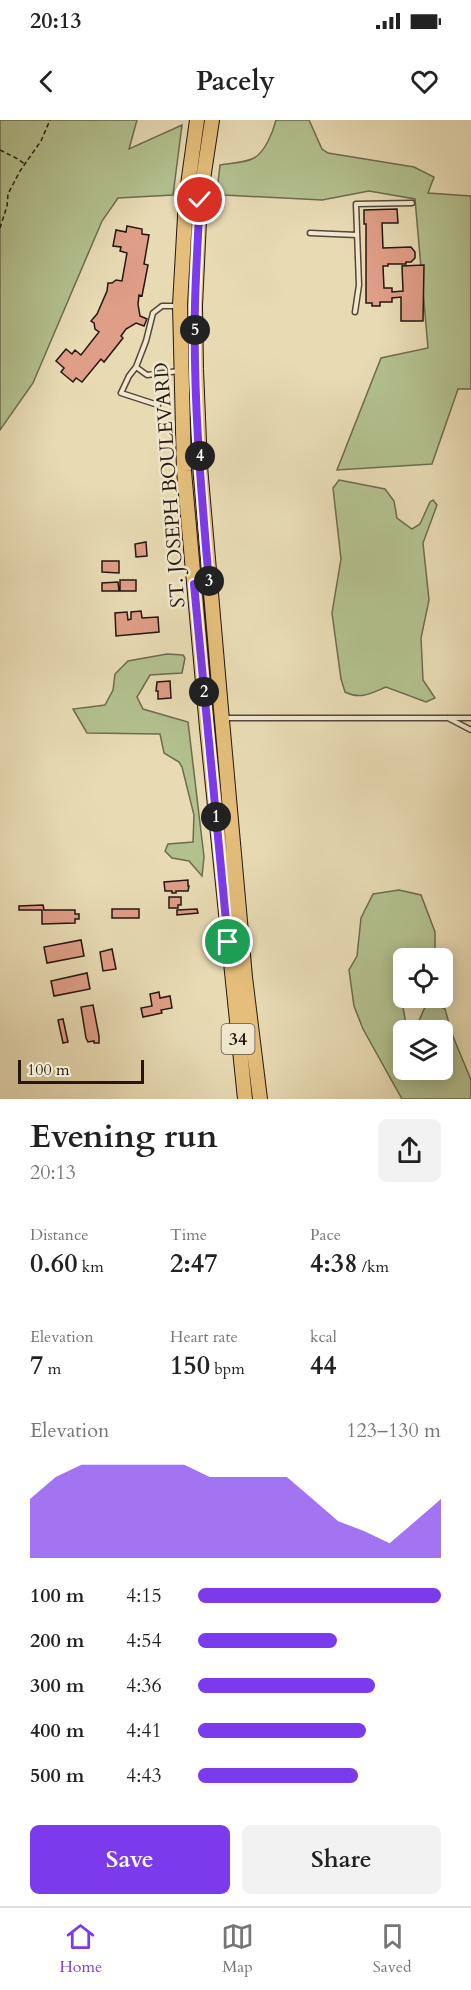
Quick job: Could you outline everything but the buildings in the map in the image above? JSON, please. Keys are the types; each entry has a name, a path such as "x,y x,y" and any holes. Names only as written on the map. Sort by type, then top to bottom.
{"main road":[{"name":"ST. JOSEPH BOULEVARD","path":"197,120 186,199 180,305 184,471 206,719 238,978 260,1099"},
{"name":"ST. JOSEPH BOULEVARD","path":"212,120 200,200 195,306 196,369 200,466 221,718 245,1099"},
{"path":"180,371 196,369"},
{"path":"194,584 209,582"}],"lane":[{"path":"355,312 359,285 356,204 412,203"},
{"path":"310,233 357,235"},
{"path":"158,405 121,393 136,367 153,313 162,306 180,305"},
{"path":"136,367 147,375 180,371"},
{"path":"448,717 471,730"},
{"path":"206,719 471,717"}],"path":[{"path":"0,228 8,194 41,141 50,120"},
{"path":"0,150 25,164"}],"green space":[{"path":"0,120 137,120 129,149 182,125 173,195 118,198 102,221 33,383 0,430"},
{"path":"276,120 309,120 322,149 328,153 414,167 434,177 428,193 471,196 471,389 458,389 432,464 337,470 381,358 428,348 415,199 369,191 322,200 224,195 218,183 220,165 246,161 258,155 268,141"},
{"path":"339,480 385,489 394,501 397,518 412,529 420,524 430,502 433,500 437,505 423,543 429,600 421,638 423,680 435,698 426,702 386,687 361,696 345,692 341,679 332,613 341,559 333,488"},
{"path":"167,654 183,655 185,658 182,673 150,675 137,697 143,709 188,722 204,857 202,876 189,861 172,858 165,851 168,844 193,842 194,815 182,767 179,762 164,753 160,734 87,733 73,709 105,705 113,690 115,674 128,661"},
{"path":"399,890 421,895 435,932 435,948 393,948 393,1008 403,1008 405,1020 393,1020 393,1080 453,1080 453,1036 471,1080 471,1099 402,1099 363,1029 354,1006 349,970 357,956 361,918 373,894"},
{"path":"425,1008 445,1009 448,1020 419,1020"}],"route":[{"path":"200,200 195,306 196,369 200,466 209,582 194,584 228,942"}]}
